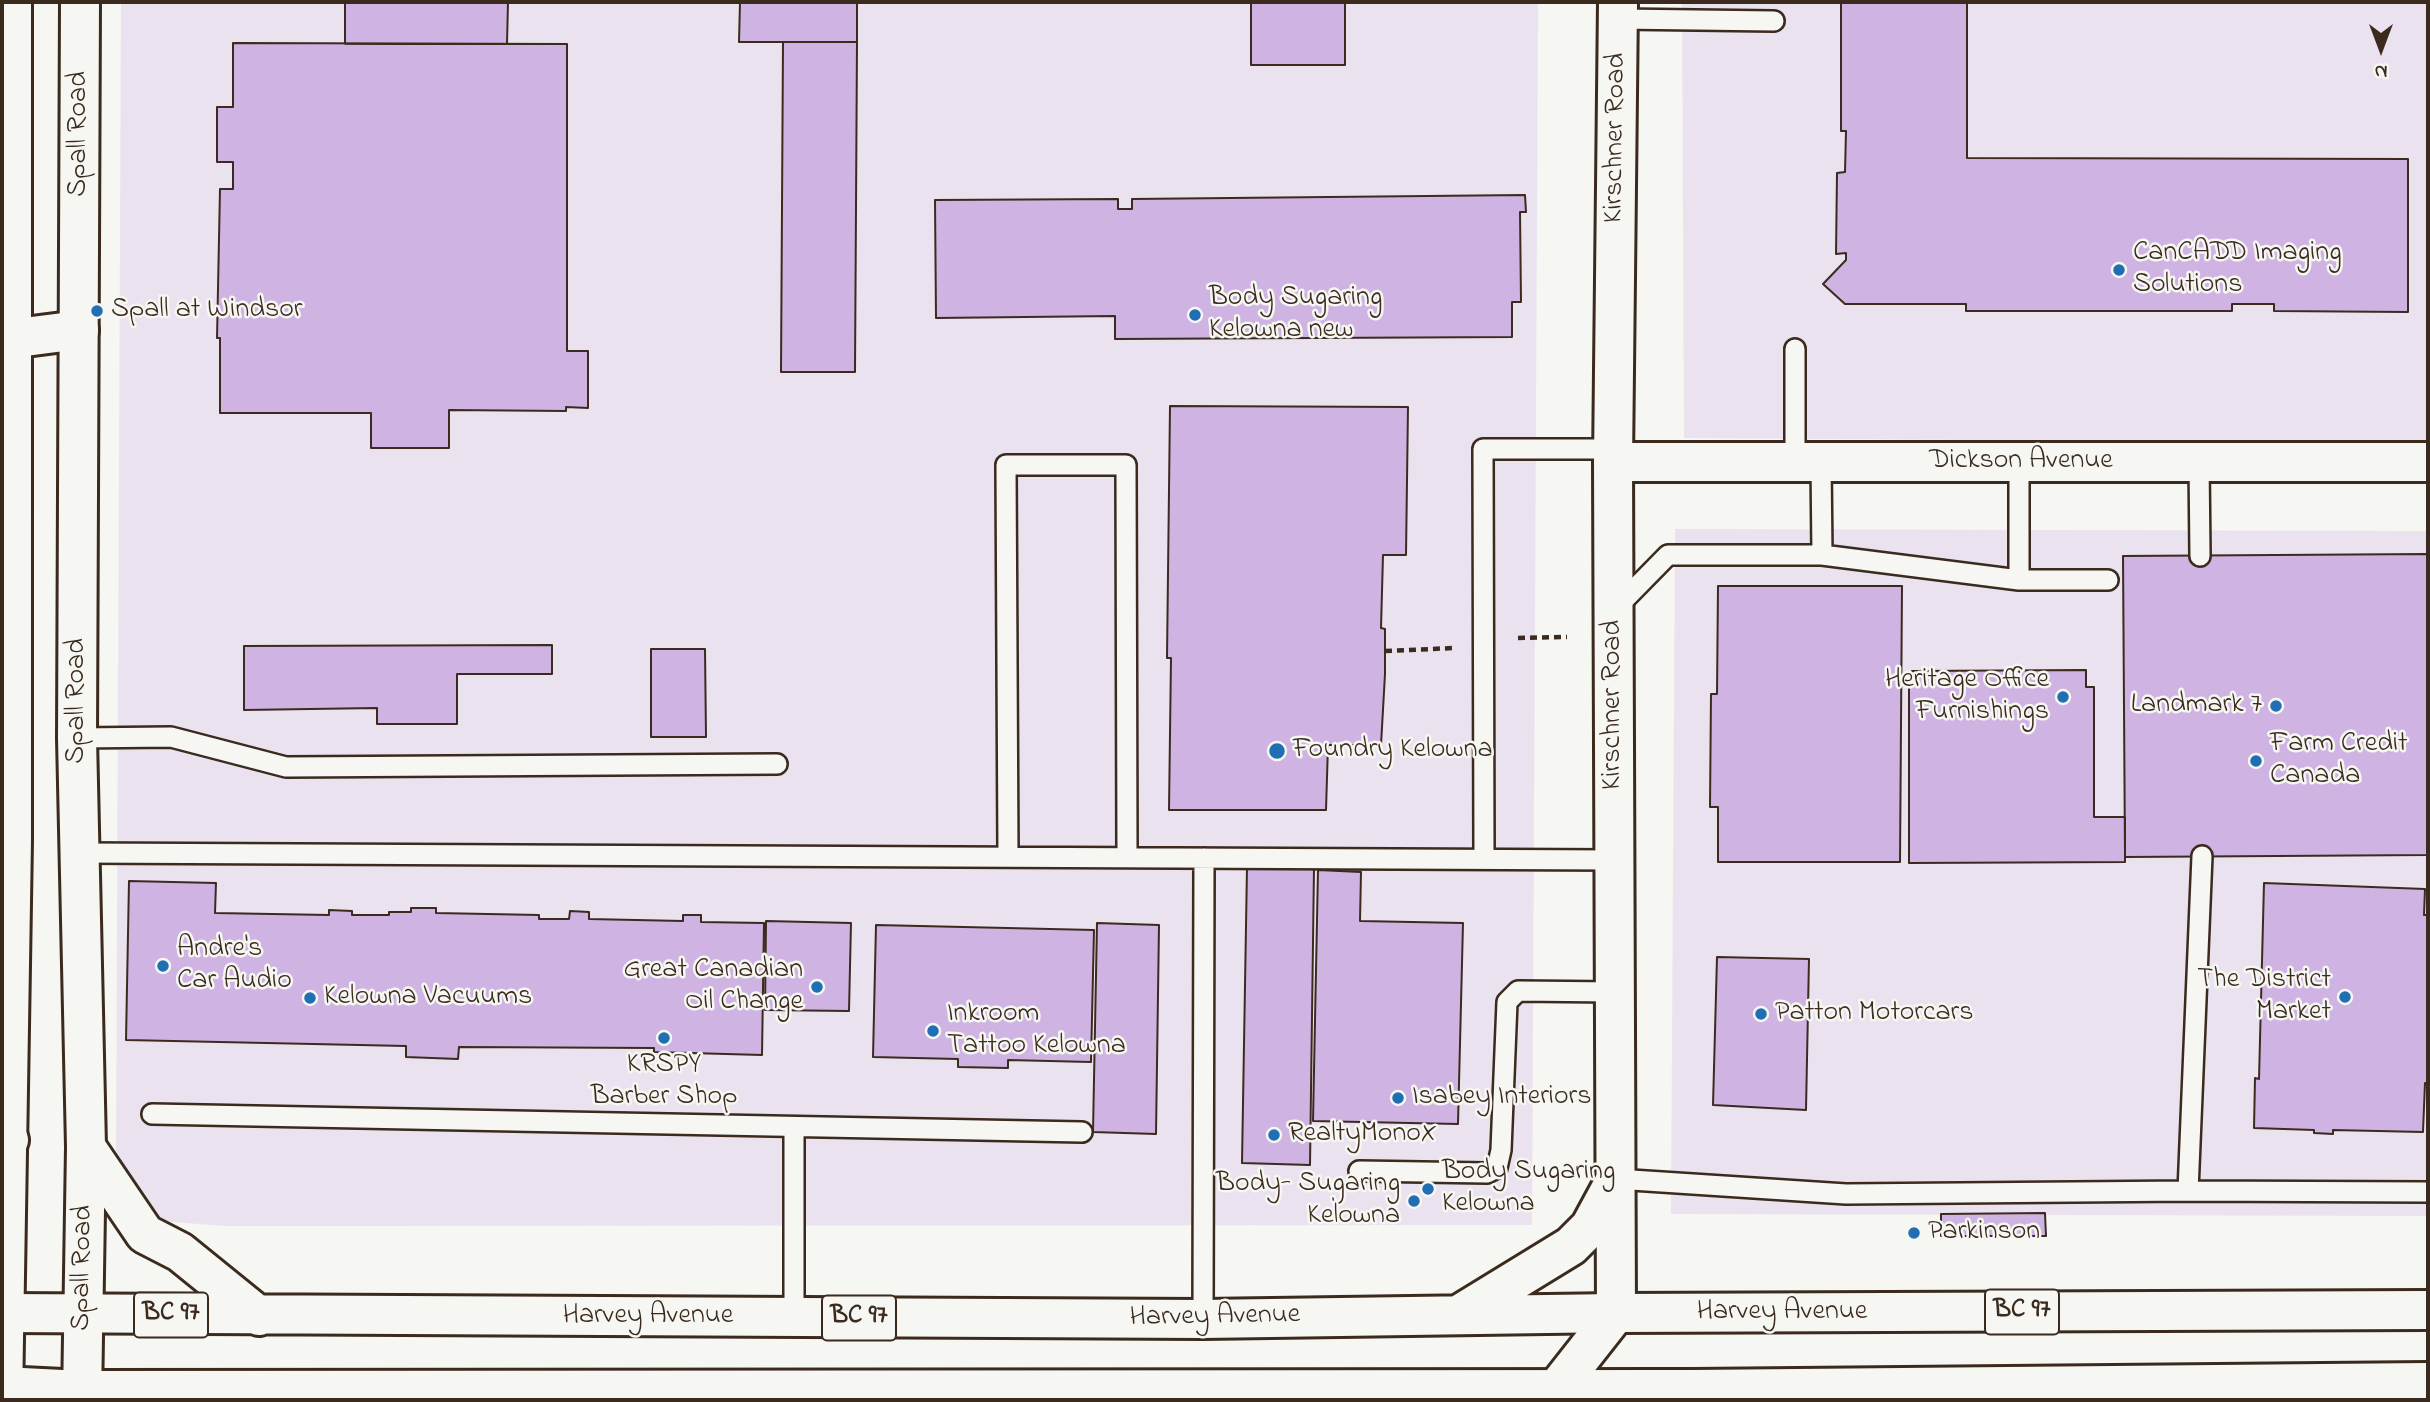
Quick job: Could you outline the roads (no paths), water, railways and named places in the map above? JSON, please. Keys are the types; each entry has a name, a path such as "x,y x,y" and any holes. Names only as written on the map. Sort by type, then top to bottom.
{"main road":[{"path":"12,2 7,340 3,1390 82,1395 553,1395 2428,1382"},
{"name":"Spall Road","path":"80,2 77,738 86,1147 82,1395"},
{"name":"Kirschner Road","path":"1616,1313 1613,455 1618,10"},
{"path":"7,340 79,330"},
{"name":"Dickson Avenue","path":"1613,455 1808,462 2428,462"},
{"path":"86,1147 145,1234 180,1252 259,1316"},
{"path":"1459,1315 1570,1246 1590,1227 1616,1179"},
{"name":"Harvey Avenue","path":"2,1313 1203,1319 1616,1313 2428,1310"},
{"path":"1557,1388 1616,1313"},
{"path":"2143,1384 2194,1400"}],"lane":[{"path":"1618,10 1773,21"},
{"path":"1795,349 1822,555"},
{"path":"1484,859 1483,449 1613,455"},
{"path":"2019,462 2019,580"},
{"path":"2199,462 2200,556"},
{"path":"1008,856 1006,465 1126,464 1127,857"},
{"path":"1613,611 1668,555 1822,555 2019,580 2108,580"},
{"path":"77,738 171,737 286,767 777,764"},
{"path":"78,853 1614,860"},
{"path":"2188,1191 2202,856"},
{"path":"1203,1319 1204,858"},
{"path":"1359,1171 1487,1172 1497,1168 1501,1150 1507,1002 1518,991 1615,992"},
{"path":"152,1114 1082,1132"},
{"path":"793,1127 794,1318"},
{"path":"1616,1179 1846,1194 2428,1192"}],"place":[{"name":"CanCADD Imaging Solutions","path":"2119,270"},
{"name":"Spall at Windsor","path":"97,311"},
{"name":"Body Sugaring Kelowna new","path":"1195,315"},
{"name":"Heritage Office Furnishings","path":"2063,697"},
{"name":"Landmark 7","path":"2276,706"},
{"name":"Foundry Kelowna","path":"1277,751"},
{"name":"Farm Credit Canada","path":"2256,761"},
{"name":"Andre's Car Audio","path":"163,966"},
{"name":"Great Canadian Oil Change","path":"817,987"},
{"name":"The District Market","path":"2345,997"},
{"name":"Kelowna Vacuums","path":"310,998"},
{"name":"Patton Motorcars","path":"1761,1014"},
{"name":"Inkroom Tattoo Kelowna","path":"933,1031"},
{"name":"KRSPY Barber Shop","path":"664,1038"},
{"name":"Isabey Interiors","path":"1398,1098"},
{"name":"RealtyMonoX","path":"1274,1135"},
{"name":"Body Sugaring Kelowna","path":"1428,1189"},
{"name":"Body- Sugaring Kelowna","path":"1414,1201"},
{"name":"Parkinson","path":"1914,1233"}]}
